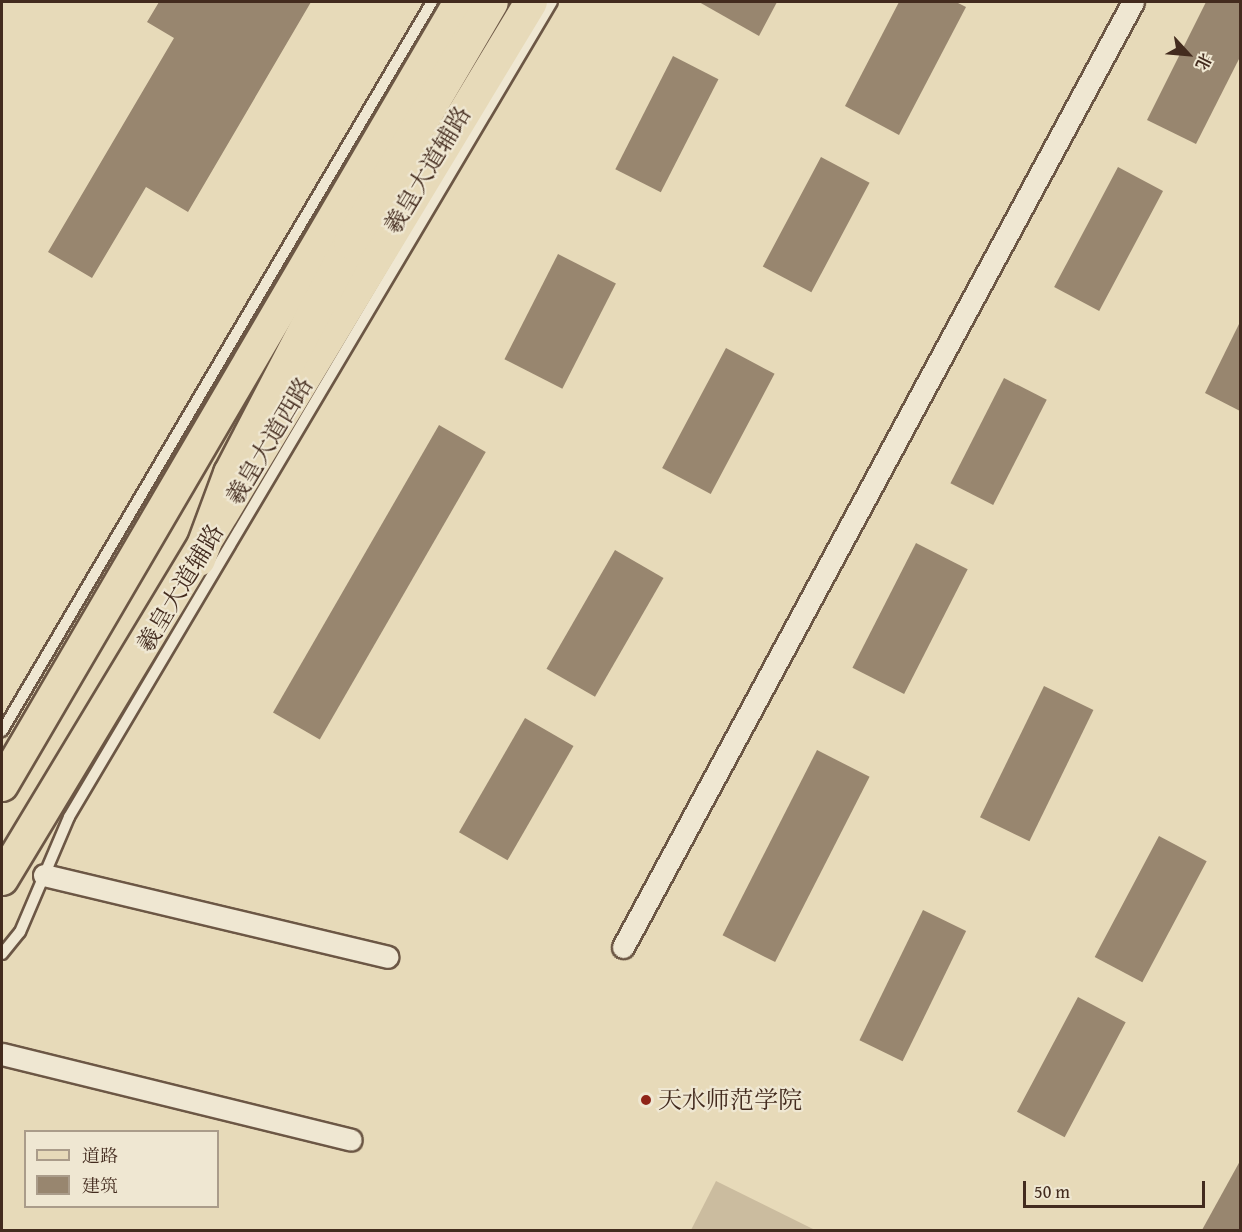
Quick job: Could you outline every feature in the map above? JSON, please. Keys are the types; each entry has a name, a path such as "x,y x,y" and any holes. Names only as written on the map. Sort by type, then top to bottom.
{"highway":[{"path":"198,559 230,473 339,263 491,2"}],"main road":[{"path":"2,785 460,2"},
{"name":"羲皇大道西路","path":"2,879 198,559 531,2"}],"street":[{"path":"623,947 1133,2"},
{"path":"44,875 387,957"},
{"path":"2,1054 351,1140"}],"lane":[{"path":"2,731 432,2"},
{"name":"羲皇大道辅路","path":"2,954 20,932 69,817 552,2"}],"shaded area":[{"path":"716,1181 815,1230 691,1230"}],"building":[{"path":"159,2 311,2 188,212 146,187 92,278 48,252 174,38 147,22"},
{"path":"699,2 777,2 759,36"},
{"path":"899,2 956,2 966,7 899,135 845,106"},
{"path":"1206,2 1240,2 1240,57 1196,144 1147,120"},
{"path":"673,56 718,79 661,192 615,169"},
{"path":"821,157 870,183 811,292 763,266"},
{"path":"1118,167 1163,191 1099,311 1054,287"},
{"path":"558,254 616,284 562,389 504,359"},
{"path":"1240,322 1240,411 1205,393"},
{"path":"726,348 775,374 711,494 662,468"},
{"path":"1004,378 1047,400 993,505 950,483"},
{"path":"439,425 486,452 320,740 273,713"},
{"path":"916,543 968,569 904,694 852,668"},
{"path":"615,550 663,578 595,697 546,669"},
{"path":"1044,686 1093,710 1029,841 980,817"},
{"path":"525,718 573,746 507,860 459,832"},
{"path":"817,750 870,777 775,962 723,935"},
{"path":"1159,836 1207,861 1142,982 1095,957"},
{"path":"923,910 966,931 903,1061 859,1040"},
{"path":"1078,997 1126,1022 1065,1137 1017,1112"},
{"path":"1240,1161 1240,1230 1202,1230"}],"place":[{"name":"天水师范学院","path":"646,1100"}]}
